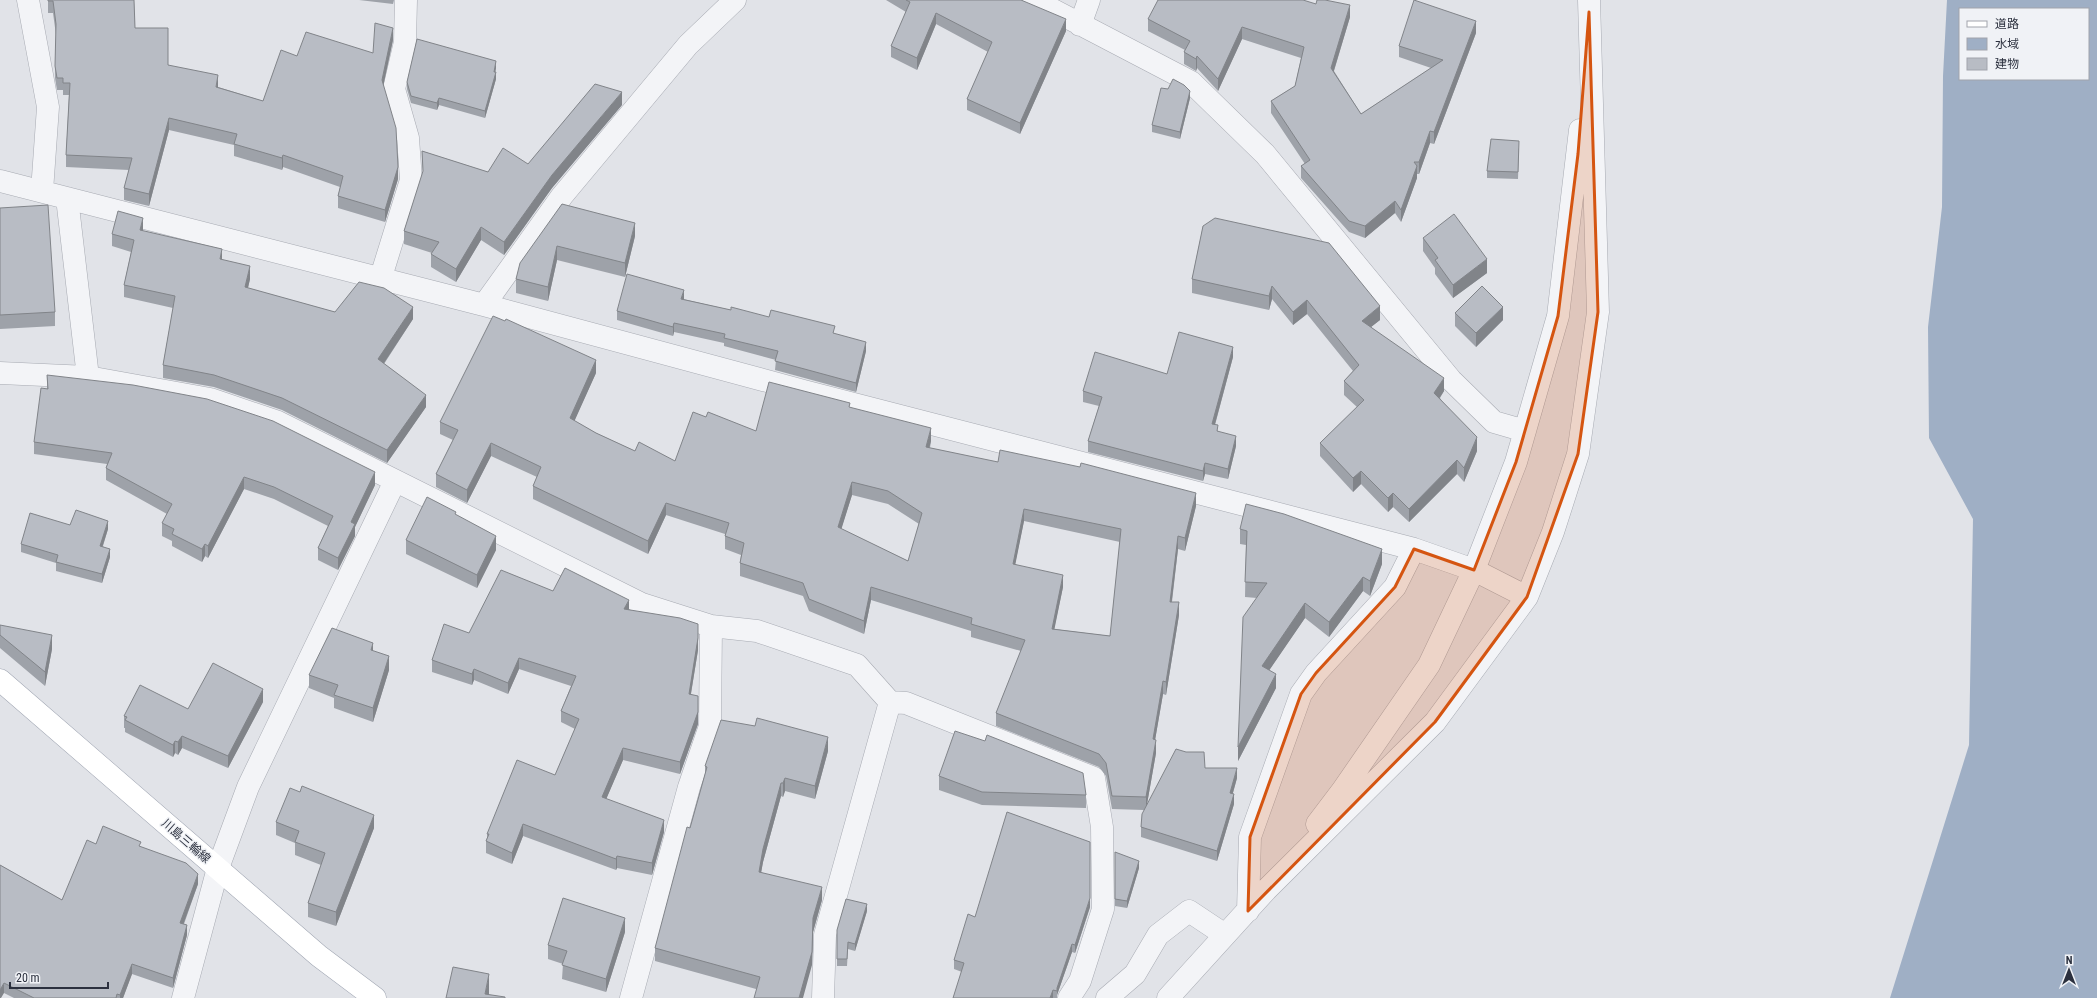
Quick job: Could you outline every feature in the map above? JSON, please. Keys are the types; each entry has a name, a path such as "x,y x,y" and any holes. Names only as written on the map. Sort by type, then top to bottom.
{"main road":[{"name":"川島三輪線","path":"0,680 319,956 374,998"}],"street":[{"path":"28,0 48,107 42,191"},
{"path":"380,280 411,180 408,138 394,89 405,42 406,0"},
{"path":"484,305 562,196 688,45 735,0"},
{"path":"1034,0 1191,82 1265,154 1451,380 1494,422 1525,431"},
{"path":"1080,25 1089,0"},
{"path":"1168,998 1266,890 1342,791 1429,665 1474,570 1516,462 1558,316 1578,154 1589,6"},
{"path":"1266,890 1435,722 1528,597 1552,532 1578,454 1598,312 1589,6"},
{"path":"0,181 380,280 484,305 804,391 1414,549 1474,570 1528,597"},
{"path":"67,198 88,376"},
{"path":"0,374 88,376 210,399 278,422 642,604 711,626 757,631 857,665 890,702 906,703 1094,778 1102,827 1103,909 1080,981 1069,998"},
{"path":"183,998 218,868 248,787 395,481"},
{"path":"1248,911 1250,836 1301,694 1316,673 1395,587 1414,549"},
{"path":"631,998 689,787 710,726 711,626"},
{"path":"823,998 825,935 890,702"},
{"path":"1107,998 1136,974 1158,935 1189,911 1225,935"}],"highlighted area":[{"path":"1589,12 1598,312 1578,454 1527,597 1435,722 1248,911 1250,837 1301,694 1316,673 1395,587 1414,549 1474,570 1516,462 1558,316 1578,154"}],"water":[{"path":"1947,0 2097,0 2097,998 1890,998 1969,745 1973,519 1929,438 1928,327 1942,207 1943,76"}],"building":[{"path":"48,0 134,0 135,28 168,28 168,65 218,75 216,87 263,101 281,50 297,56 306,32 373,53 375,23 393,28 382,80 396,128 398,167 385,210 338,196 343,176 283,155 282,158 234,144 237,134 169,118 149,194 124,188 132,158 66,155 70,83 63,83 63,78 57,78 55,66 56,24 53,1"},
{"path":"906,0 1021,0 1066,19 1020,123 967,99 992,42 936,13 917,58 891,46 910,2"},
{"path":"1158,0 1303,0 1316,4 1317,0 1325,0 1350,5 1331,68 1361,114 1443,60 1399,46 1414,0 1476,21 1434,132 1430,131 1419,162 1414,162 1417,166 1401,210 1395,201 1365,226 1349,221 1301,166 1310,160 1271,101 1295,86 1304,47 1242,27 1218,79 1197,56 1196,59 1184,52 1190,41 1148,19"},
{"path":"417,39 496,61 494,72 496,72 485,111 439,98 437,103 411,96 407,82"},
{"path":"1173,79 1184,85 1190,91 1180,132 1152,125 1161,88 1168,89"},
{"path":"595,84 622,92 552,175 504,242 481,227 456,269 431,254 439,242 404,231 423,171 422,151 488,172 503,148 528,164"},
{"path":"1491,139 1519,141 1518,172 1487,171"},
{"path":"562,204 635,223 625,263 557,246 548,287 516,279 520,263"},
{"path":"48,205 55,312 0,315 0,208"},
{"path":"118,211 143,218 140,230 222,249 220,259 250,266 245,287 335,312 359,282 384,288 413,307 378,359 426,395 387,450 282,398 214,375 163,365 175,296 124,285 134,240 112,234"},
{"path":"1454,214 1487,259 1453,285 1435,260 1438,258 1423,238"},
{"path":"1215,218 1329,243 1380,306 1362,321 1444,378 1434,393 1477,437 1464,468 1457,460 1409,509 1393,493 1388,498 1361,471 1353,478 1320,443 1364,400 1344,381 1359,365 1307,300 1293,312 1272,286 1269,296 1192,279 1203,226"},
{"path":"627,274 684,290 681,299 731,310 731,307 769,317 771,310 835,326 833,333 866,342 856,383 775,361 778,351 724,338 725,334 674,323 673,327 617,311"},
{"path":"1482,286 1503,307 1476,333 1455,313"},
{"path":"493,316 505,321 506,319 596,360 570,418 596,433 635,451 639,442 675,461 693,412 706,417 708,412 756,431 769,382 850,403 849,407 931,428 926,447 998,462 1000,450 1080,467 1081,463 1196,493 1185,538 1178,536 1170,602 1179,602 1166,682 1163,681 1153,739 1156,740 1146,797 1112,796 1106,763 1099,754 996,713 1025,640 971,624 972,618 871,587 864,621 809,599 803,583 740,563 744,543 725,536 729,523 666,503 648,541 533,486 541,467 491,443 467,490 436,474 458,430 440,422","holes":["852,482 888,491 922,513 908,561 838,527","1024,509 1121,529 1110,636 1052,629 1063,575 1013,564"]},
{"path":"1179,332 1233,347 1212,424 1218,425 1217,431 1236,436 1228,469 1205,463 1203,471 1088,441 1102,397 1083,391 1095,352 1167,374"},
{"path":"47,375 133,385 207,399 273,421 375,472 351,522 355,524 338,558 318,548 333,516 274,487 244,477 208,546 205,544 202,549 172,534 174,529 162,523 172,504 106,468 112,453 34,442 41,388 48,389"},
{"path":"427,497 456,512 455,514 496,536 477,575 406,540"},
{"path":"1246,504 1284,514 1382,549 1370,581 1363,577 1329,622 1305,603 1262,666 1276,674 1238,747 1243,617 1267,583 1245,582 1247,531 1240,529"},
{"path":"76,510 108,521 100,546 110,549 102,574 56,562 58,555 21,544 30,513 70,525"},
{"path":"565,568 629,600 624,609 680,618 698,624 698,638 689,694 698,696 698,712 680,762 623,748 602,797 664,820 652,863 617,856 616,859 523,824 512,853 486,841 489,834 487,834 517,760 555,775 579,719 561,711 576,676 519,658 508,683 474,669 472,674 432,660 444,624 469,633 501,570 553,591"},
{"path":"0,625 52,635 45,672 0,635"},
{"path":"332,628 373,643 371,650 389,656 373,708 334,695 338,685 309,675"},
{"path":"213,663 263,689 228,756 182,736 178,742 175,741 173,745 125,720 127,717 124,716 140,685 188,709"},
{"path":"757,718 828,737 815,786 785,778 783,783 781,783 763,849 759,872 822,887 813,918 812,952 799,998 754,998 760,977 655,948 687,827 690,828 707,767 705,766 721,720 755,726"},
{"path":"955,731 985,741 987,735 1083,773 1086,795 982,792 939,776"},
{"path":"1176,749 1186,752 1204,752 1205,768 1237,768 1230,793 1234,794 1217,851 1141,827 1142,814"},
{"path":"302,786 374,815 336,912 308,903 325,853 295,842 299,831 276,822 290,788 300,792"},
{"path":"1007,812 1090,842 1090,898 1075,945 1072,944 1057,991 1053,990 1050,998 953,998 964,963 954,960 968,914 975,917"},
{"path":"103,826 141,842 139,846 186,863 198,874 180,923 187,925 173,978 132,964 120,995 117,994 116,998 34,998 4,983 0,990 0,865 62,900 87,840 96,844"},
{"path":"1115,852 1139,861 1127,901 1115,899"},
{"path":"563,898 625,918 606,979 562,965 567,951 548,945"},
{"path":"846,899 867,904 855,944 848,942 847,959 837,959 837,930"},
{"path":"453,967 489,974 485,994 505,998 446,998"}]}
